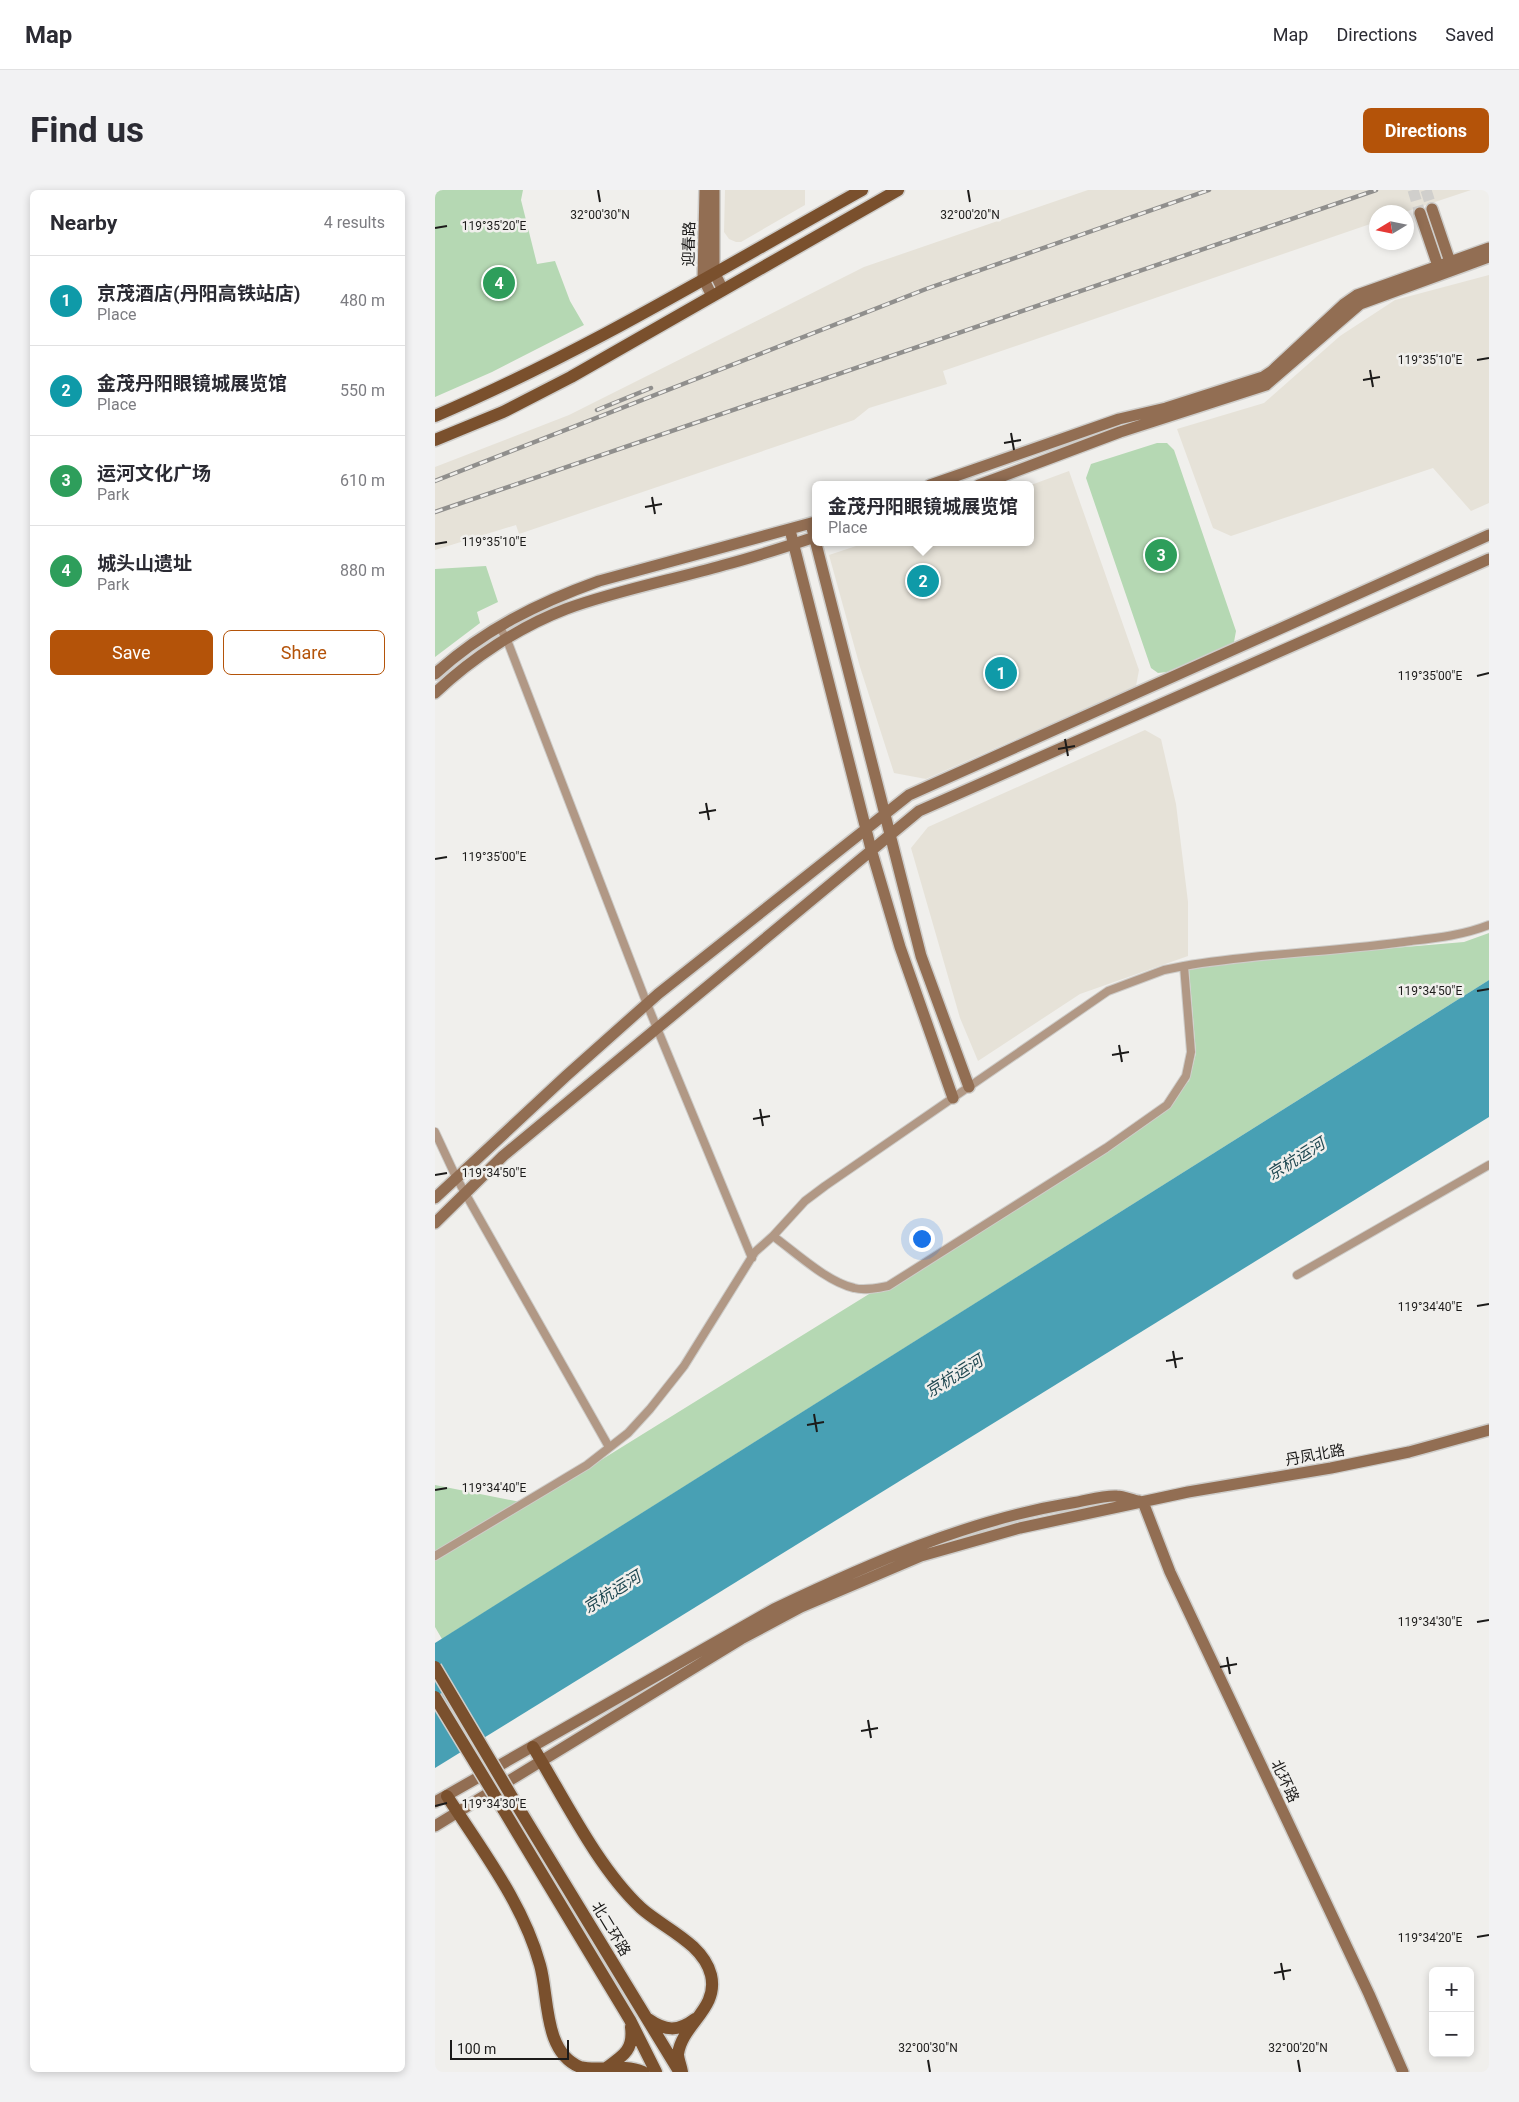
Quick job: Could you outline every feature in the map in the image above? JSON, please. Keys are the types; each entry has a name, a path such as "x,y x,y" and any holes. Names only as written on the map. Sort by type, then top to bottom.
{"main road":[{"path":"435,416 493,391 559,358 862,190"},
{"path":"435,440 503,412 571,377 898,190"},
{"name":"北二环路","path":"435,1667 644,2016 681,2072"},
{"name":"北二环路","path":"435,1697 630,2020 656,2072"},
{"path":"533,1747 615,1879 641,1908 684,1940 703,1958 711,1975 712,1990 703,2013 683,2039 678,2055 681,2072"},
{"path":"447,1796 507,1890 526,1928 541,1965 554,2038 564,2055 580,2067 604,2069 631,2067 643,2072"},
{"path":"644,2016 660,2027 673,2030 687,2026 703,2013"},
{"path":"604,2069 625,2055 633,2039 630,2020"}],"street":[{"name":"迎春路","path":"705,190 709,275 718,293"},
{"name":"迎春路","path":"709,275 714,190"},
{"path":"1432,208 1445,266"},
{"path":"1420,213 1445,266"},
{"path":"990,481 1120,432 1266,385 1359,304 1489,248"},
{"path":"941,481 1119,419 1166,408 1263,376 1272,371 1357,295 1445,266 1489,257"},
{"path":"435,674 462,650 514,616 566,593 599,581 812,523"},
{"path":"790,530 871,849 900,947 953,1098"},
{"path":"435,1198 647,1004 909,795 1489,536"},
{"path":"435,693 479,656 536,622 593,600 726,565 812,538"},
{"path":"817,546 921,956 969,1087"},
{"path":"435,1223 503,1156 871,849 919,812 1489,559"},
{"path":"499,626 507,640 647,1004 752,1258"},
{"path":"435,1556 587,1465 628,1433 669,1387 752,1258 805,1201 1108,991 1164,970 1229,958 1375,947 1457,935 1489,925"},
{"path":"773,1236 838,1282 855,1288 871,1289 888,1286 1121,1138 1167,1105 1186,1076 1191,1052 1184,966"},
{"path":"435,1132 456,1177 609,1447"},
{"path":"1297,1275 1489,1165"},
{"name":"丹凤北路","path":"435,1826 741,1639 801,1607 930,1554 1020,1528 1143,1502 1399,1454 1489,1430"},
{"path":"435,1802 775,1609 904,1551 977,1526 1047,1507 1117,1496 1143,1502"},
{"name":"北环路","path":"1143,1502 1170,1572 1365,1985 1403,2072"}],"shaded area":[{"path":"725,190 805,190 805,205 741,242 736,242 729,239 724,232"},
{"path":"1088,190 1471,190 1414,209 1414,205 1369,205 1369,224 943,371 947,384 869,408 854,420 519,534 516,525 435,550 435,467 569,415 864,267"},
{"path":"1489,275 1489,503 1471,511 1433,468 1231,536 1213,528 1177,429 1264,403 1340,336 1395,300"},
{"path":"1069,471 1139,670 1136,686 926,779 894,773 860,667 829,555 856,546 1034,546 1034,484"},
{"path":"1145,730 1161,739 1176,804 1188,902 1188,956 1080,994 978,1061 960,1018 911,848 928,827"}],"green space":[{"path":"435,190 523,190 521,200 537,264 555,261 570,301 584,325 492,372 435,397"},
{"path":"1157,443 1167,443 1174,450 1236,631 1234,642 1225,649 1167,672 1158,673 1151,668 1086,478 1091,464"},
{"path":"486,566 498,602 477,612 480,623 435,657 435,569"},
{"path":"1489,933 1489,980 442,1639 435,1627 435,1485 530,1504 1163,1112 1181,1087 1189,1081 1196,1053 1189,970 1230,962 1464,942"}],"water":[{"name":"京杭运河","path":"1489,980 1489,1117 435,1768 435,1643"}],"tunnel":[{"path":"1413,190 1420,213"},
{"path":"1426,190 1432,209"}],"railway":[{"path":"435,481 926,289 1209,190"},
{"path":"435,512 1376,190"},
{"path":"597,410 651,388"}],"place":[{"name":"城头山遗址","path":"499,283"},
{"name":"运河文化广场","path":"1161,555"},
{"name":"金茂丹阳眼镜城展览馆","path":"923,581"},
{"name":"京茂酒店(丹阳高铁站店)","path":"1001,673"}]}
